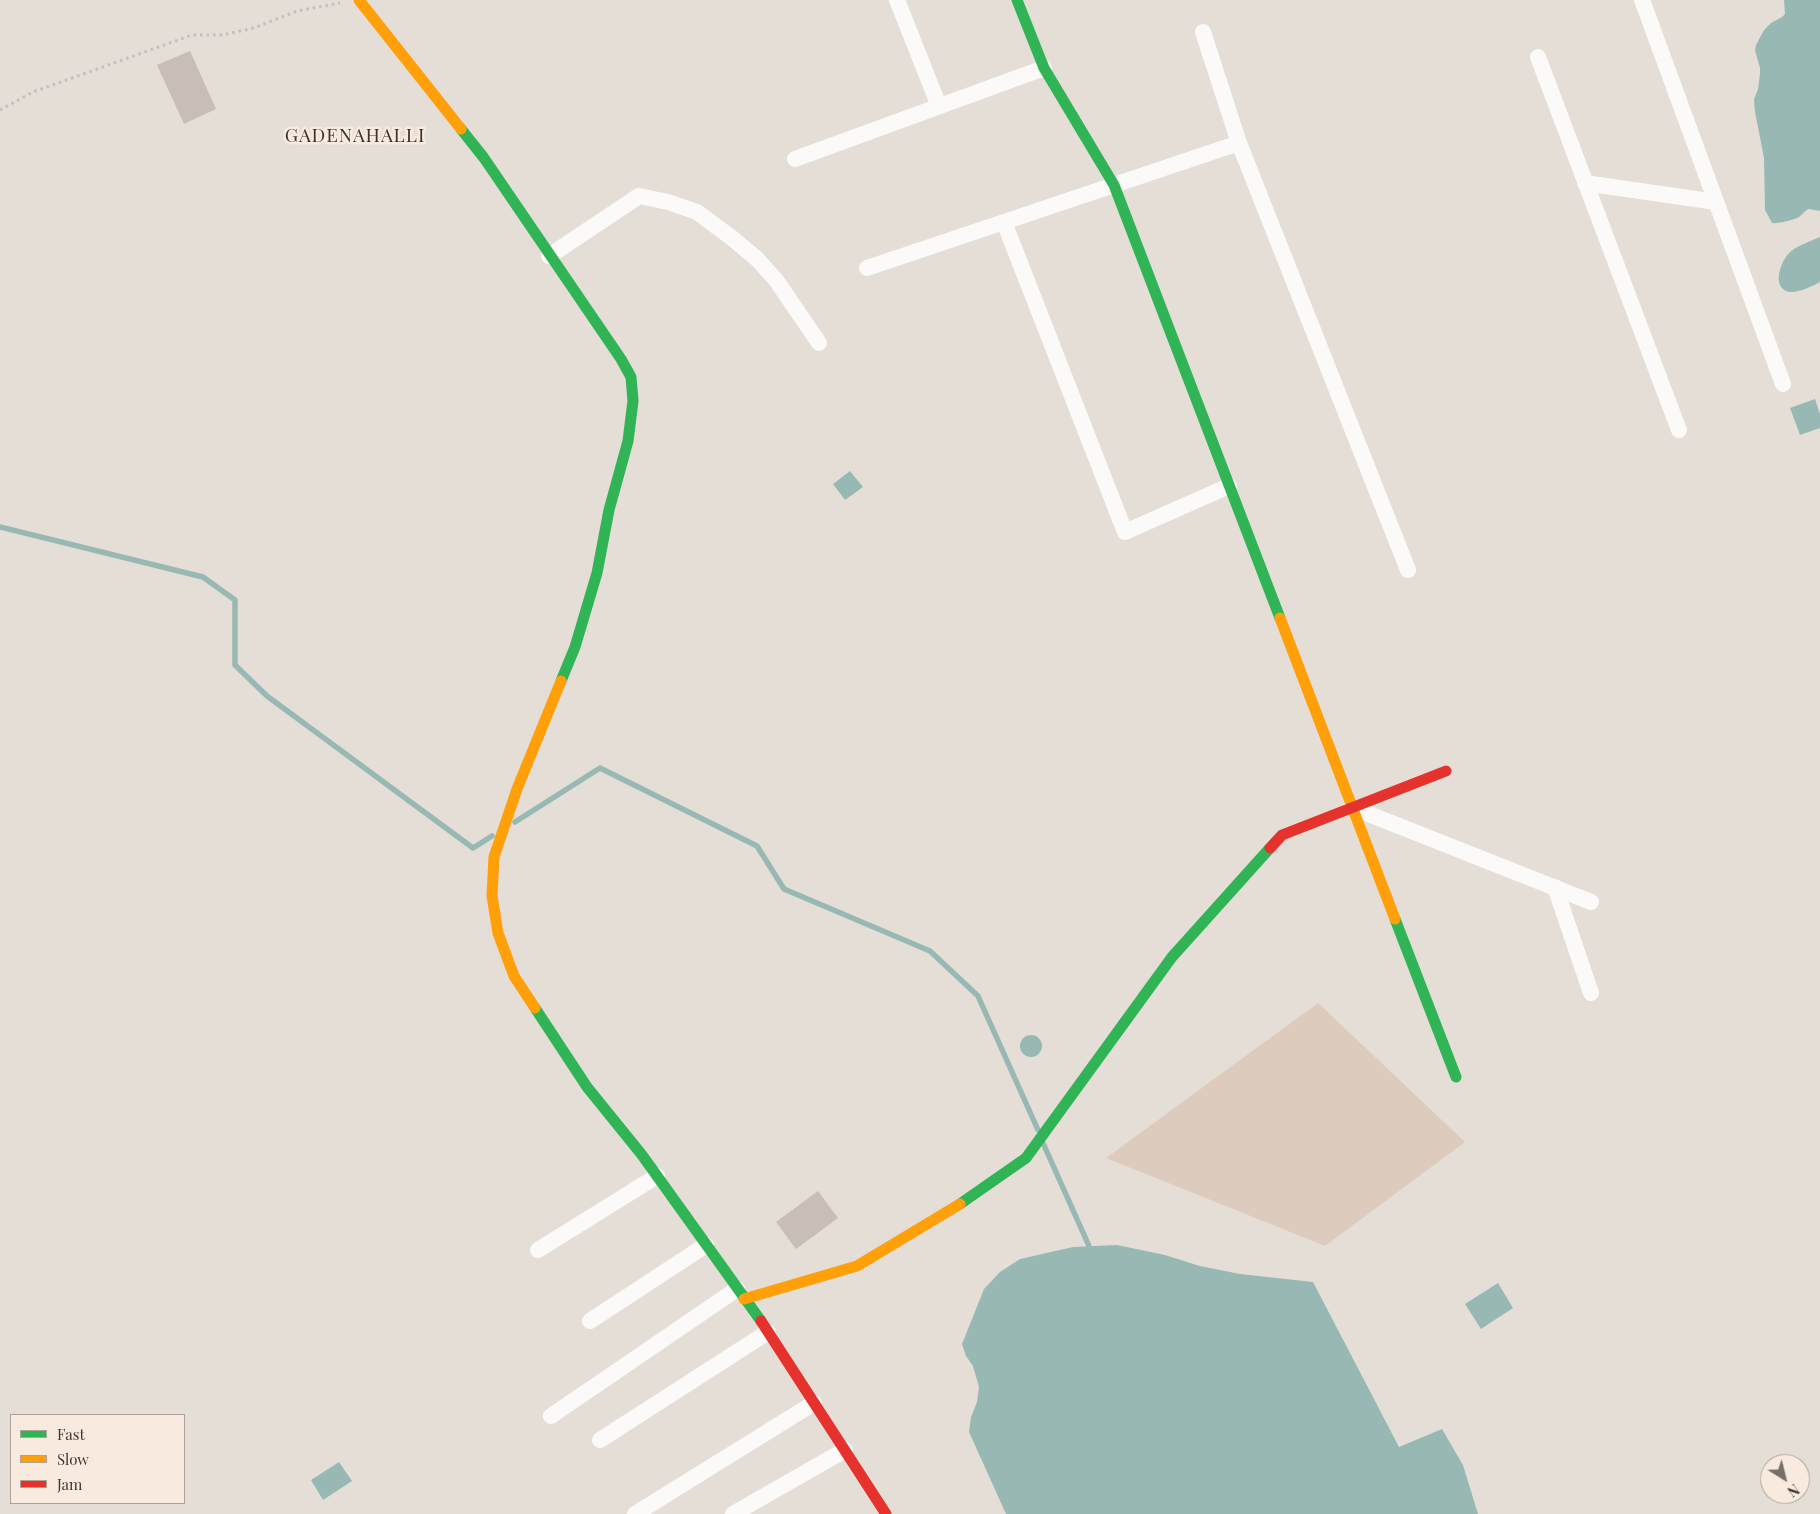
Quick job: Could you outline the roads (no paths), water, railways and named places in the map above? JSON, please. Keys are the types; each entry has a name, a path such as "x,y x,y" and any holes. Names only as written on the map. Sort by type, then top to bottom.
{"street":[{"path":"359,0 484,158 621,359 631,377 633,402 628,441 610,510 597,572 576,647 517,789 494,857 492,896 498,933 514,976 586,1087 657,1176 768,1332 886,1514"},
{"path":"897,0 939,106"},
{"path":"1017,0 1044,68 1114,185 1456,1077"},
{"path":"1642,0 1783,384"},
{"path":"1203,32 1239,143 1408,570"},
{"path":"1538,57 1679,430"},
{"path":"795,159 1044,68"},
{"path":"868,268 1239,143"},
{"path":"1585,182 1716,202"},
{"path":"549,256 639,196 668,202 696,212 757,259 776,280 819,343"},
{"path":"1004,222 1125,532 1229,486"},
{"path":"551,1416 741,1294 857,1266 954,1208 1026,1158 1172,957 1282,835 1446,770"},
{"path":"1351,807 1591,902"},
{"path":"1555,887 1591,993"},
{"path":"538,1250 657,1176"},
{"path":"590,1321 706,1245"},
{"path":"600,1440 768,1332"},
{"path":"635,1514 814,1403"},
{"path":"733,1514 845,1450"}],"water":[{"path":"1784,0 1820,0 1820,211 1809,209 1797,218 1785,222 1772,223 1765,210 1764,158 1755,112 1754,99 1758,89 1760,68 1755,50 1764,30 1785,14"},
{"path":"1820,237 1820,282 1797,291 1790,292 1784,290 1779,281 1779,275 1786,257 1796,248"},
{"path":"1815,399 1820,414 1820,428 1800,435 1790,408"},
{"path":"850,471 863,487 845,500 833,484"},
{"path":"1031,1035 1039,1038 1042,1046 1039,1054 1031,1057 1023,1054 1020,1046 1023,1038"},
{"path":"1117,1245 1240,1274 1313,1282 1399,1447 1442,1429 1463,1465 1478,1514 1006,1514 969,1432 979,1387 973,1366 966,1356 962,1344 984,1289 1000,1272 1020,1259 1073,1247"},
{"path":"1498,1283 1513,1308 1481,1329 1465,1304"},
{"path":"339,1462 352,1481 323,1500 311,1480"}],"waterway":[{"path":"0,527 203,577 235,600 235,665 267,696 473,848 492,836"},
{"path":"515,822 600,768 757,846 784,889 930,951 978,996 1038,1130"},
{"path":"1043,1143 1089,1246"}],"district":[{"name":"GADENAHALLI","path":"355,136"}]}
